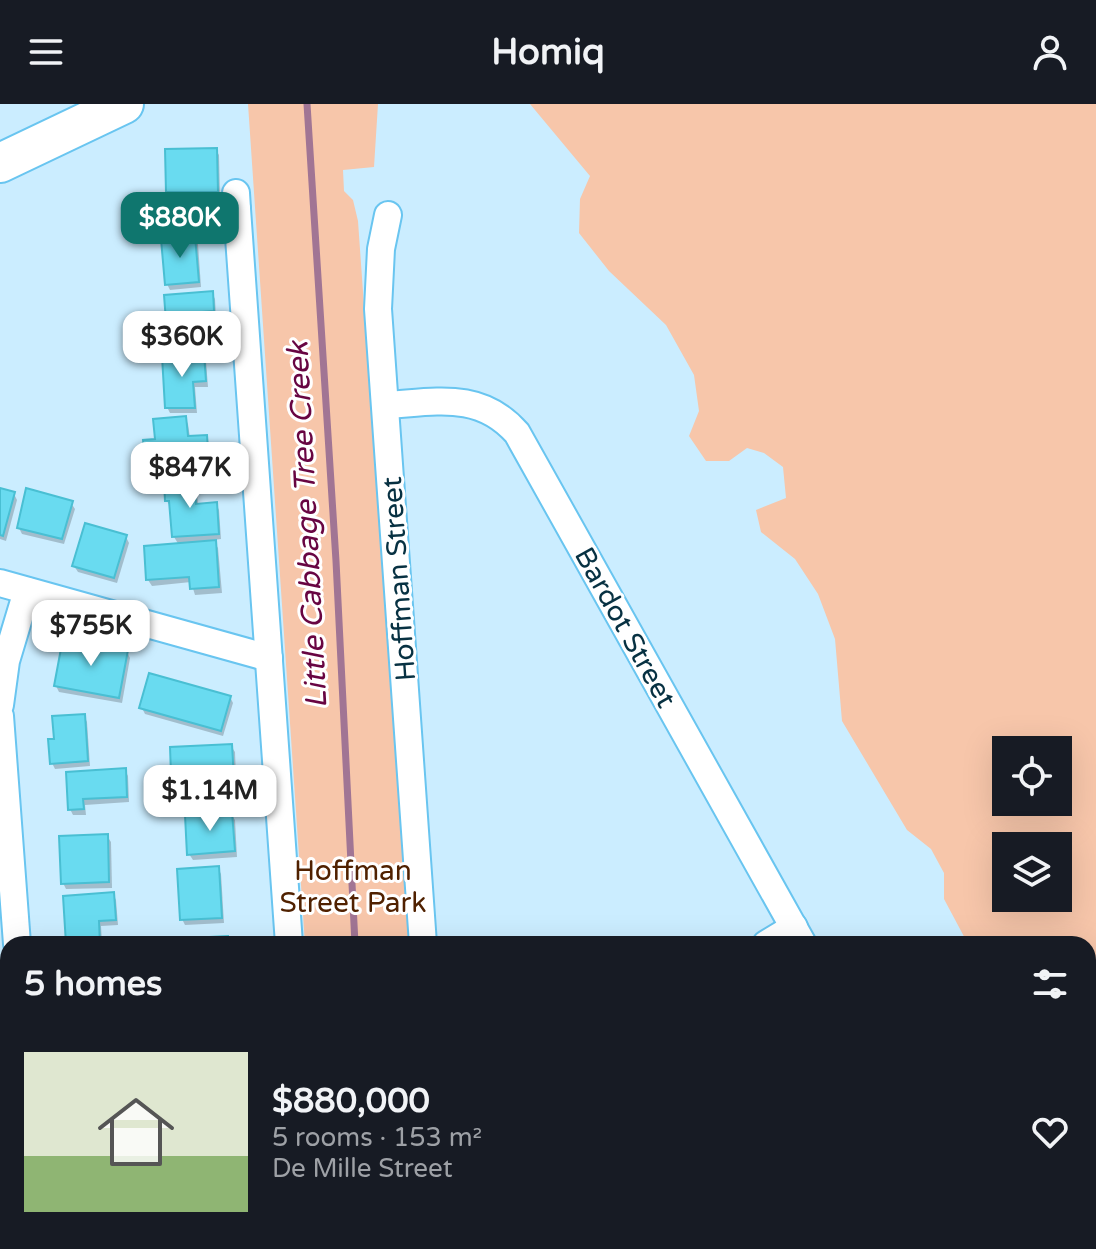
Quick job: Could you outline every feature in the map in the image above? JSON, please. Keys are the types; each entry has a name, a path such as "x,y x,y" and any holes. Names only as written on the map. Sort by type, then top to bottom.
{"main road":[{"path":"0,142 86,104"},
{"path":"0,163 124,104"}],"street":[{"path":"198,208 237,201 288,936"},
{"name":"Hoffman Street","path":"388,215 381,249 378,309 422,936"},
{"name":"Bardot Street","path":"386,405 471,403 496,413 517,433 798,936"},
{"path":"0,583 269,658"},
{"path":"0,705 6,661 27,591"},
{"path":"0,716 11,936"}],"green space":[{"name":"Hoffman Street Park","path":"248,104 378,104 374,167 343,170 344,191 353,200 358,221 408,936 304,936"},
{"path":"530,104 1096,104 1096,936 964,936 944,899 944,873 931,849 907,830 842,721 835,639 818,594 795,559 761,532 756,510 786,498 783,467 764,453 747,448 729,461 706,461 689,436 699,411 694,375 666,325 609,271 579,233 580,199 590,176"}],"building":[{"path":"217,148 218,192 166,192 165,149"},
{"path":"195,236 199,282 165,285 161,239"},
{"path":"213,291 214,311 203,312 203,318 199,319 201,346 168,348 164,295"},
{"path":"204,353 206,381 193,382 195,408 165,408 162,356"},
{"path":"186,416 188,436 207,435 209,464 146,470 143,440 155,439 153,419"},
{"path":"194,478 196,504 217,502 219,534 172,537 164,480"},
{"path":"0,488 15,492 3,536 0,535"},
{"path":"26,488 73,501 62,539 17,528"},
{"path":"85,523 127,535 114,578 72,566"},
{"path":"216,540 219,587 190,589 189,577 146,580 144,546"},
{"path":"63,638 128,650 119,698 54,686"},
{"path":"149,673 231,696 221,731 139,708"},
{"path":"85,714 88,761 50,764 48,739 54,739 52,716"},
{"path":"232,744 235,798 172,801 170,747"},
{"path":"126,768 127,797 83,799 84,809 68,810 66,772"},
{"path":"232,812 235,851 187,855 185,815"},
{"path":"108,834 109,882 61,884 59,836"},
{"path":"219,866 222,918 180,920 177,869"},
{"path":"114,892 116,920 99,921 100,936 66,936 63,896"}],"waterway":[{"name":"Little Cabbage Tree Creek","path":"307,104 336,561 355,936"}]}
